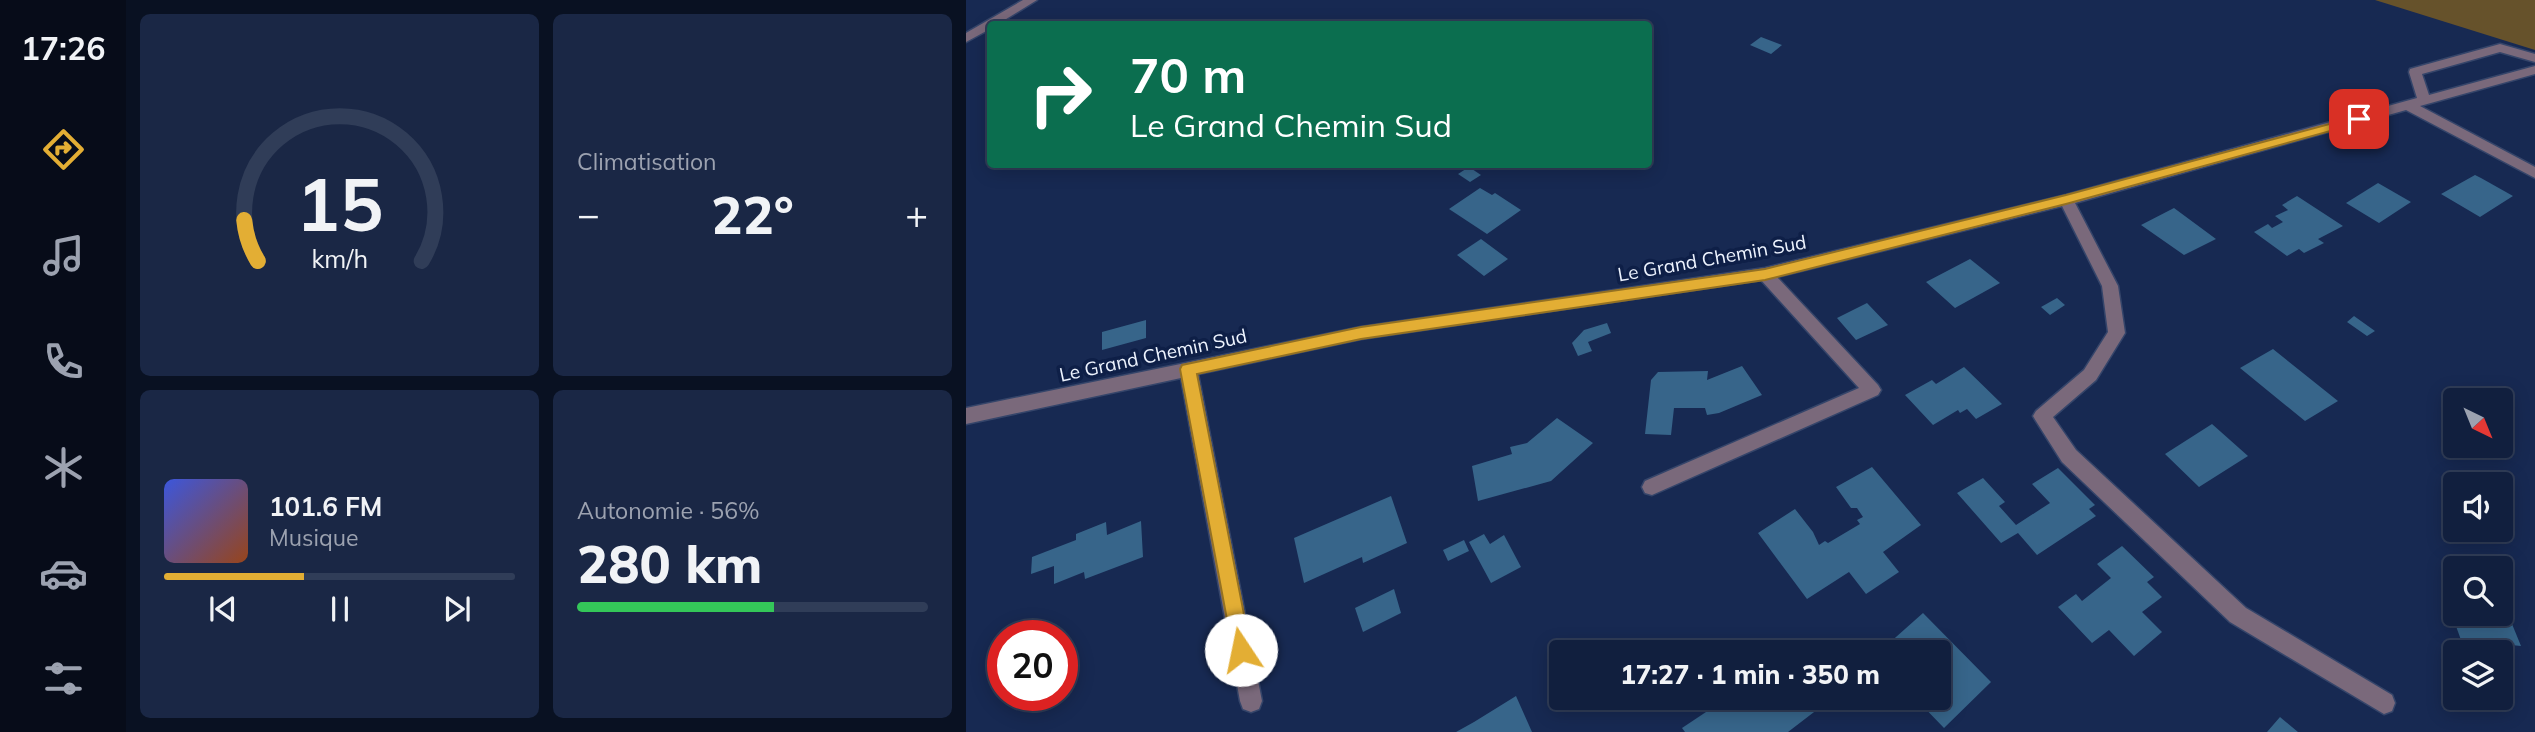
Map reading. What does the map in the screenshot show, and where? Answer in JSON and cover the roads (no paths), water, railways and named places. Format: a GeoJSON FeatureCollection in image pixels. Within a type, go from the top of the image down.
{"type":"FeatureCollection","features":[{"type":"Feature","properties":{"kind":"street"},"geometry":{"type":"LineString","coordinates":[[995,21],[1031,0]]}},
{"type":"Feature","properties":{"kind":"street"},"geometry":{"type":"LineString","coordinates":[[966,38],[987,26]]}},
{"type":"Feature","properties":{"kind":"street"},"geometry":{"type":"LineString","coordinates":[[2426,102],[2415,72],[2500,48],[2535,58]]}},
{"type":"Feature","properties":{"kind":"street","name":"Le Grand Chemin Sud"},"geometry":{"type":"LineString","coordinates":[[966,416],[1361,333],[1765,274],[2066,200],[2535,70]]}},
{"type":"Feature","properties":{"kind":"street"},"geometry":{"type":"LineString","coordinates":[[2409,106],[2535,173]]}},
{"type":"Feature","properties":{"kind":"street"},"geometry":{"type":"LineString","coordinates":[[2066,200],[2110,286],[2117,333],[2090,375],[2042,416],[2069,456],[2238,615],[2384,703]]}},
{"type":"Feature","properties":{"kind":"street"},"geometry":{"type":"LineString","coordinates":[[1652,487],[1872,390],[1765,274]]}},
{"type":"Feature","properties":{"kind":"street"},"geometry":{"type":"LineString","coordinates":[[1188,369],[1251,701]]}}]}
